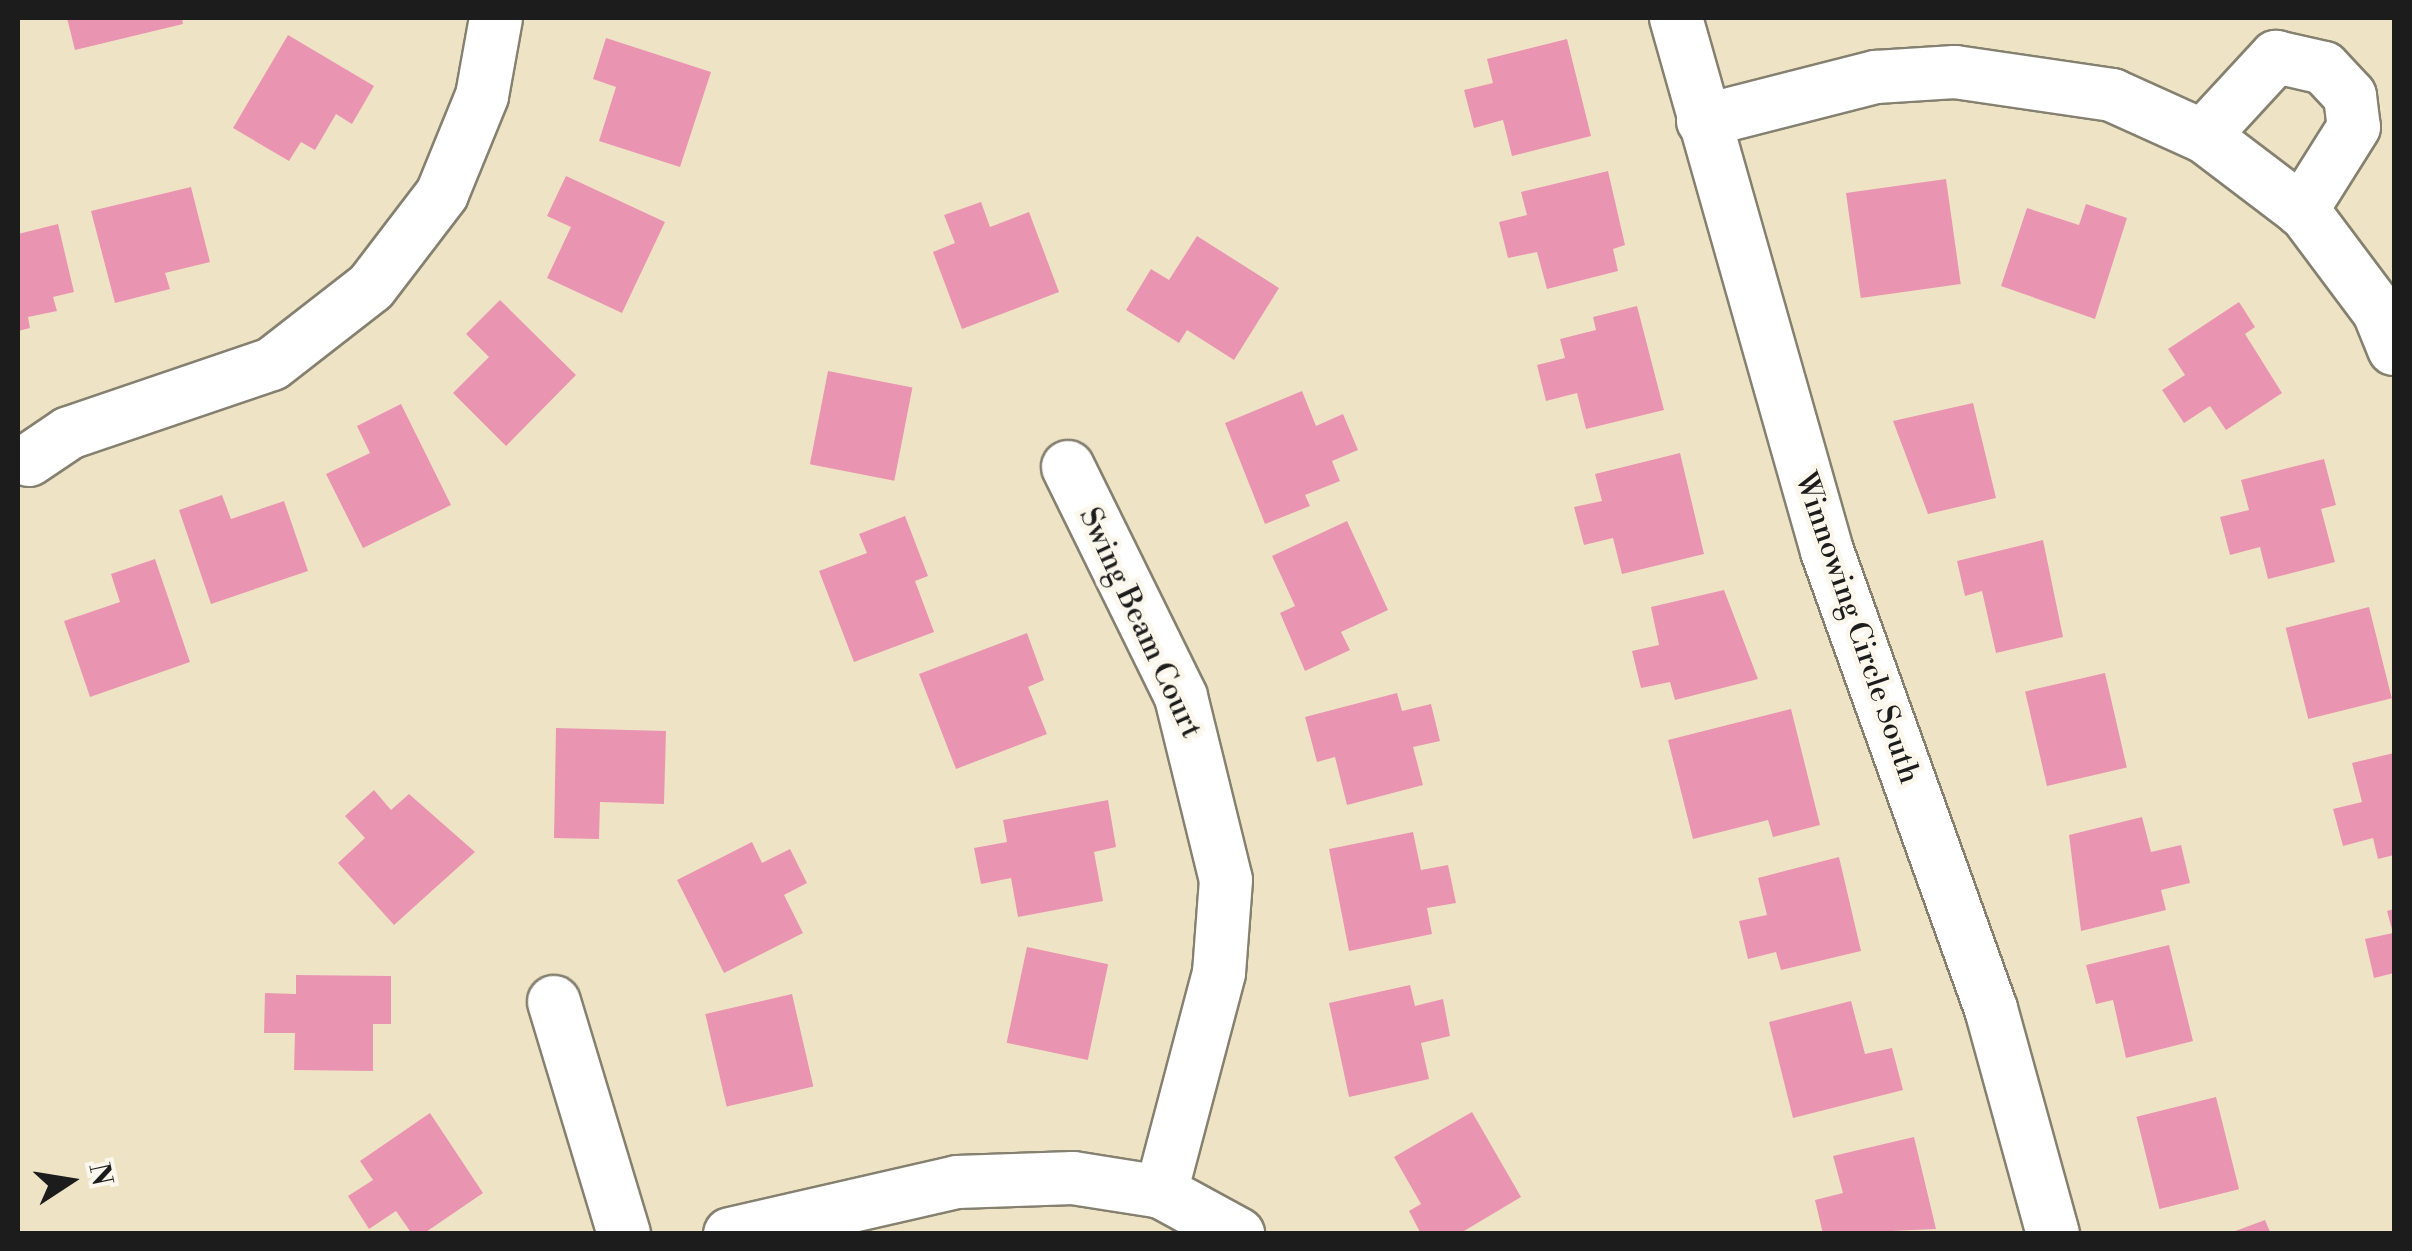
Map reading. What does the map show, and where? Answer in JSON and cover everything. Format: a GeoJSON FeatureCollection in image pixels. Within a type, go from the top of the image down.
{"type":"FeatureCollection","features":[{"type":"Feature","properties":{"kind":"street"},"geometry":{"type":"LineString","coordinates":[[21,474],[69,432],[272,364],[371,287],[442,194],[482,96],[496,18]]}},
{"type":"Feature","properties":{"kind":"street","name":"Winnowing Circle South"},"geometry":{"type":"LineString","coordinates":[[1676,18],[1826,551],[1991,1010],[2052,1234]]}},
{"type":"Feature","properties":{"kind":"street"},"geometry":{"type":"LineString","coordinates":[[2203,136],[2276,57],[2324,68],[2350,96],[2354,127],[2302,210]]}},
{"type":"Feature","properties":{"kind":"street"},"geometry":{"type":"LineString","coordinates":[[1703,121],[1876,77],[1954,72],[2074,85],[2203,136],[2302,210],[2379,312],[2394,349]]}},
{"type":"Feature","properties":{"kind":"street","name":"Swing Beam Court"},"geometry":{"type":"LineString","coordinates":[[1068,467],[1181,698],[1211,788],[1226,880],[1219,973],[1161,1192]]}},
{"type":"Feature","properties":{"kind":"street"},"geometry":{"type":"LineString","coordinates":[[554,1002],[624,1234]]}},
{"type":"Feature","properties":{"kind":"street"},"geometry":{"type":"LineString","coordinates":[[730,1234],[957,1182],[1073,1178],[1161,1192],[1238,1234]]}},
{"type":"Feature","properties":{"kind":"building"},"geometry":{"type":"Polygon","coordinates":[[[67,18],[182,18],[183,24],[75,50],[67,18]]]}},
{"type":"Feature","properties":{"kind":"building"},"geometry":{"type":"Polygon","coordinates":[[[288,35],[374,86],[352,124],[336,114],[315,150],[301,142],[289,161],[233,128],[288,35]]]}},
{"type":"Feature","properties":{"kind":"building"},"geometry":{"type":"Polygon","coordinates":[[[606,38],[711,72],[680,167],[599,141],[616,87],[593,79],[606,38]]]}},
{"type":"Feature","properties":{"kind":"building"},"geometry":{"type":"Polygon","coordinates":[[[1567,39],[1591,136],[1512,156],[1503,120],[1474,128],[1464,90],[1493,83],[1487,59],[1567,39]]]}},
{"type":"Feature","properties":{"kind":"building"},"geometry":{"type":"Polygon","coordinates":[[[1608,171],[1625,245],[1613,249],[1618,271],[1547,289],[1537,252],[1508,258],[1499,222],[1527,215],[1521,192],[1608,171]]]}},
{"type":"Feature","properties":{"kind":"building"},"geometry":{"type":"Polygon","coordinates":[[[566,176],[665,222],[622,313],[547,278],[571,227],[547,216],[566,176]]]}},
{"type":"Feature","properties":{"kind":"building"},"geometry":{"type":"Polygon","coordinates":[[[1946,179],[1961,284],[1861,298],[1846,193],[1946,179]]]}},
{"type":"Feature","properties":{"kind":"building"},"geometry":{"type":"Polygon","coordinates":[[[191,187],[210,262],[165,273],[170,289],[115,303],[91,211],[191,187]]]}},
{"type":"Feature","properties":{"kind":"building"},"geometry":{"type":"Polygon","coordinates":[[[981,202],[990,227],[1029,212],[1059,292],[962,329],[933,252],[955,243],[944,215],[981,202]]]}},
{"type":"Feature","properties":{"kind":"building"},"geometry":{"type":"Polygon","coordinates":[[[2086,204],[2127,218],[2095,319],[2001,286],[2027,208],[2079,225],[2086,204]]]}},
{"type":"Feature","properties":{"kind":"building"},"geometry":{"type":"Polygon","coordinates":[[[58,224],[74,292],[53,297],[57,311],[28,317],[30,328],[18,331],[18,234],[58,224]]]}},
{"type":"Feature","properties":{"kind":"building"},"geometry":{"type":"Polygon","coordinates":[[[1197,236],[1279,288],[1234,360],[1187,330],[1179,343],[1126,310],[1151,269],[1169,280],[1197,236]]]}},
{"type":"Feature","properties":{"kind":"building"},"geometry":{"type":"Polygon","coordinates":[[[500,300],[576,375],[506,446],[453,393],[489,357],[466,334],[500,300]]]}},
{"type":"Feature","properties":{"kind":"building"},"geometry":{"type":"Polygon","coordinates":[[[2239,302],[2255,327],[2245,334],[2282,393],[2226,430],[2210,406],[2184,423],[2162,390],[2185,375],[2168,349],[2239,302]]]}},
{"type":"Feature","properties":{"kind":"building"},"geometry":{"type":"Polygon","coordinates":[[[1637,306],[1664,410],[1586,429],[1577,393],[1546,401],[1537,365],[1565,358],[1560,339],[1596,330],[1593,317],[1637,306]]]}},
{"type":"Feature","properties":{"kind":"building"},"geometry":{"type":"Polygon","coordinates":[[[828,371],[912,387],[894,481],[810,464],[828,371]]]}},
{"type":"Feature","properties":{"kind":"building"},"geometry":{"type":"Polygon","coordinates":[[[1302,391],[1316,426],[1343,414],[1358,450],[1332,461],[1340,481],[1305,495],[1310,506],[1265,524],[1225,423],[1302,391]]]}},
{"type":"Feature","properties":{"kind":"building"},"geometry":{"type":"Polygon","coordinates":[[[1973,403],[1996,498],[1928,514],[1893,421],[1973,403]]]}},
{"type":"Feature","properties":{"kind":"building"},"geometry":{"type":"Polygon","coordinates":[[[401,404],[451,505],[363,548],[326,474],[370,453],[357,426],[401,404]]]}},
{"type":"Feature","properties":{"kind":"building"},"geometry":{"type":"Polygon","coordinates":[[[1680,453],[1704,554],[1622,574],[1613,538],[1584,545],[1574,507],[1602,501],[1595,474],[1680,453]]]}},
{"type":"Feature","properties":{"kind":"building"},"geometry":{"type":"Polygon","coordinates":[[[2324,459],[2336,505],[2321,509],[2335,562],[2268,579],[2260,547],[2230,555],[2220,517],[2249,510],[2241,480],[2324,459]]]}},
{"type":"Feature","properties":{"kind":"building"},"geometry":{"type":"Polygon","coordinates":[[[222,495],[231,519],[284,501],[308,571],[211,604],[179,510],[222,495]]]}},
{"type":"Feature","properties":{"kind":"building"},"geometry":{"type":"Polygon","coordinates":[[[905,516],[928,576],[915,581],[934,632],[854,662],[819,571],[867,553],[859,534],[905,516]]]}},
{"type":"Feature","properties":{"kind":"building"},"geometry":{"type":"Polygon","coordinates":[[[1347,521],[1388,610],[1341,632],[1350,650],[1305,671],[1280,613],[1295,606],[1272,556],[1347,521]]]}},
{"type":"Feature","properties":{"kind":"building"},"geometry":{"type":"Polygon","coordinates":[[[2043,540],[2063,637],[1996,653],[1982,591],[1965,596],[1957,561],[2043,540]]]}},
{"type":"Feature","properties":{"kind":"building"},"geometry":{"type":"Polygon","coordinates":[[[155,559],[190,662],[90,697],[64,621],[120,602],[111,574],[155,559]]]}},
{"type":"Feature","properties":{"kind":"building"},"geometry":{"type":"Polygon","coordinates":[[[1724,590],[1758,679],[1675,700],[1670,682],[1641,688],[1632,651],[1659,645],[1651,607],[1724,590]]]}},
{"type":"Feature","properties":{"kind":"building"},"geometry":{"type":"Polygon","coordinates":[[[2369,607],[2392,698],[2308,719],[2286,628],[2369,607]]]}},
{"type":"Feature","properties":{"kind":"building"},"geometry":{"type":"Polygon","coordinates":[[[1027,633],[1044,680],[1028,687],[1047,734],[956,769],[919,674],[1027,633]]]}},
{"type":"Feature","properties":{"kind":"building"},"geometry":{"type":"Polygon","coordinates":[[[2105,673],[2127,768],[2047,786],[2025,691],[2105,673]]]}},
{"type":"Feature","properties":{"kind":"building"},"geometry":{"type":"Polygon","coordinates":[[[1397,693],[1402,711],[1431,704],[1440,741],[1413,747],[1423,785],[1347,805],[1335,757],[1317,762],[1305,717],[1397,693]]]}},
{"type":"Feature","properties":{"kind":"building"},"geometry":{"type":"Polygon","coordinates":[[[1791,709],[1820,825],[1773,837],[1768,820],[1693,839],[1668,740],[1791,709]]]}},
{"type":"Feature","properties":{"kind":"building"},"geometry":{"type":"Polygon","coordinates":[[[556,728],[666,731],[664,804],[600,802],[599,839],[554,838],[556,728]]]}},
{"type":"Feature","properties":{"kind":"building"},"geometry":{"type":"Polygon","coordinates":[[[2394,753],[2394,855],[2378,859],[2373,838],[2343,846],[2333,809],[2362,802],[2352,763],[2394,753]]]}},
{"type":"Feature","properties":{"kind":"building"},"geometry":{"type":"Polygon","coordinates":[[[374,790],[391,810],[409,794],[475,852],[394,925],[338,863],[365,838],[345,816],[374,790]]]}},
{"type":"Feature","properties":{"kind":"building"},"geometry":{"type":"Polygon","coordinates":[[[1108,800],[1116,847],[1094,852],[1103,901],[1018,917],[1011,878],[981,884],[974,848],[1007,842],[1003,820],[1108,800]]]}},
{"type":"Feature","properties":{"kind":"building"},"geometry":{"type":"Polygon","coordinates":[[[2142,817],[2151,852],[2181,845],[2190,883],[2161,890],[2166,910],[2081,931],[2069,835],[2142,817]]]}},
{"type":"Feature","properties":{"kind":"building"},"geometry":{"type":"Polygon","coordinates":[[[1413,832],[1421,870],[1448,865],[1456,903],[1427,908],[1432,934],[1349,951],[1329,849],[1413,832]]]}},
{"type":"Feature","properties":{"kind":"building"},"geometry":{"type":"Polygon","coordinates":[[[752,842],[762,863],[790,849],[807,883],[784,895],[803,933],[724,973],[677,880],[752,842]]]}},
{"type":"Feature","properties":{"kind":"building"},"geometry":{"type":"Polygon","coordinates":[[[1839,857],[1861,951],[1781,970],[1776,952],[1748,959],[1739,921],[1767,915],[1758,878],[1839,857]]]}},
{"type":"Feature","properties":{"kind":"building"},"geometry":{"type":"Polygon","coordinates":[[[2394,909],[2394,973],[2374,978],[2365,939],[2393,933],[2387,911],[2394,909]]]}},
{"type":"Feature","properties":{"kind":"building"},"geometry":{"type":"Polygon","coordinates":[[[2169,945],[2193,1041],[2126,1058],[2113,1000],[2096,1004],[2086,965],[2169,945]]]}},
{"type":"Feature","properties":{"kind":"building"},"geometry":{"type":"Polygon","coordinates":[[[1027,947],[1108,964],[1088,1060],[1007,1043],[1027,947]]]}},
{"type":"Feature","properties":{"kind":"building"},"geometry":{"type":"Polygon","coordinates":[[[296,975],[391,976],[391,1024],[373,1024],[373,1071],[294,1070],[295,1033],[264,1033],[265,993],[296,994],[296,975]]]}},
{"type":"Feature","properties":{"kind":"building"},"geometry":{"type":"Polygon","coordinates":[[[1410,985],[1415,1006],[1443,999],[1450,1036],[1421,1043],[1429,1079],[1349,1097],[1329,1003],[1410,985]]]}},
{"type":"Feature","properties":{"kind":"building"},"geometry":{"type":"Polygon","coordinates":[[[792,994],[813,1087],[727,1107],[705,1014],[792,994]]]}},
{"type":"Feature","properties":{"kind":"building"},"geometry":{"type":"Polygon","coordinates":[[[1851,1001],[1865,1054],[1892,1048],[1903,1090],[1793,1118],[1769,1022],[1851,1001]]]}},
{"type":"Feature","properties":{"kind":"building"},"geometry":{"type":"Polygon","coordinates":[[[2216,1097],[2239,1189],[2159,1209],[2136,1117],[2216,1097]]]}},
{"type":"Feature","properties":{"kind":"building"},"geometry":{"type":"Polygon","coordinates":[[[1472,1112],[1521,1197],[1459,1234],[1421,1234],[1409,1211],[1421,1204],[1394,1157],[1472,1112]]]}},
{"type":"Feature","properties":{"kind":"building"},"geometry":{"type":"Polygon","coordinates":[[[430,1113],[483,1193],[423,1234],[412,1234],[396,1211],[369,1229],[348,1196],[373,1180],[360,1161],[430,1113]]]}},
{"type":"Feature","properties":{"kind":"building"},"geometry":{"type":"Polygon","coordinates":[[[1914,1137],[1936,1229],[1823,1234],[1815,1200],[1843,1193],[1833,1156],[1914,1137]]]}},
{"type":"Feature","properties":{"kind":"building"},"geometry":{"type":"Polygon","coordinates":[[[2265,1220],[2271,1234],[2230,1234],[2230,1233],[2265,1220]]]}}]}
